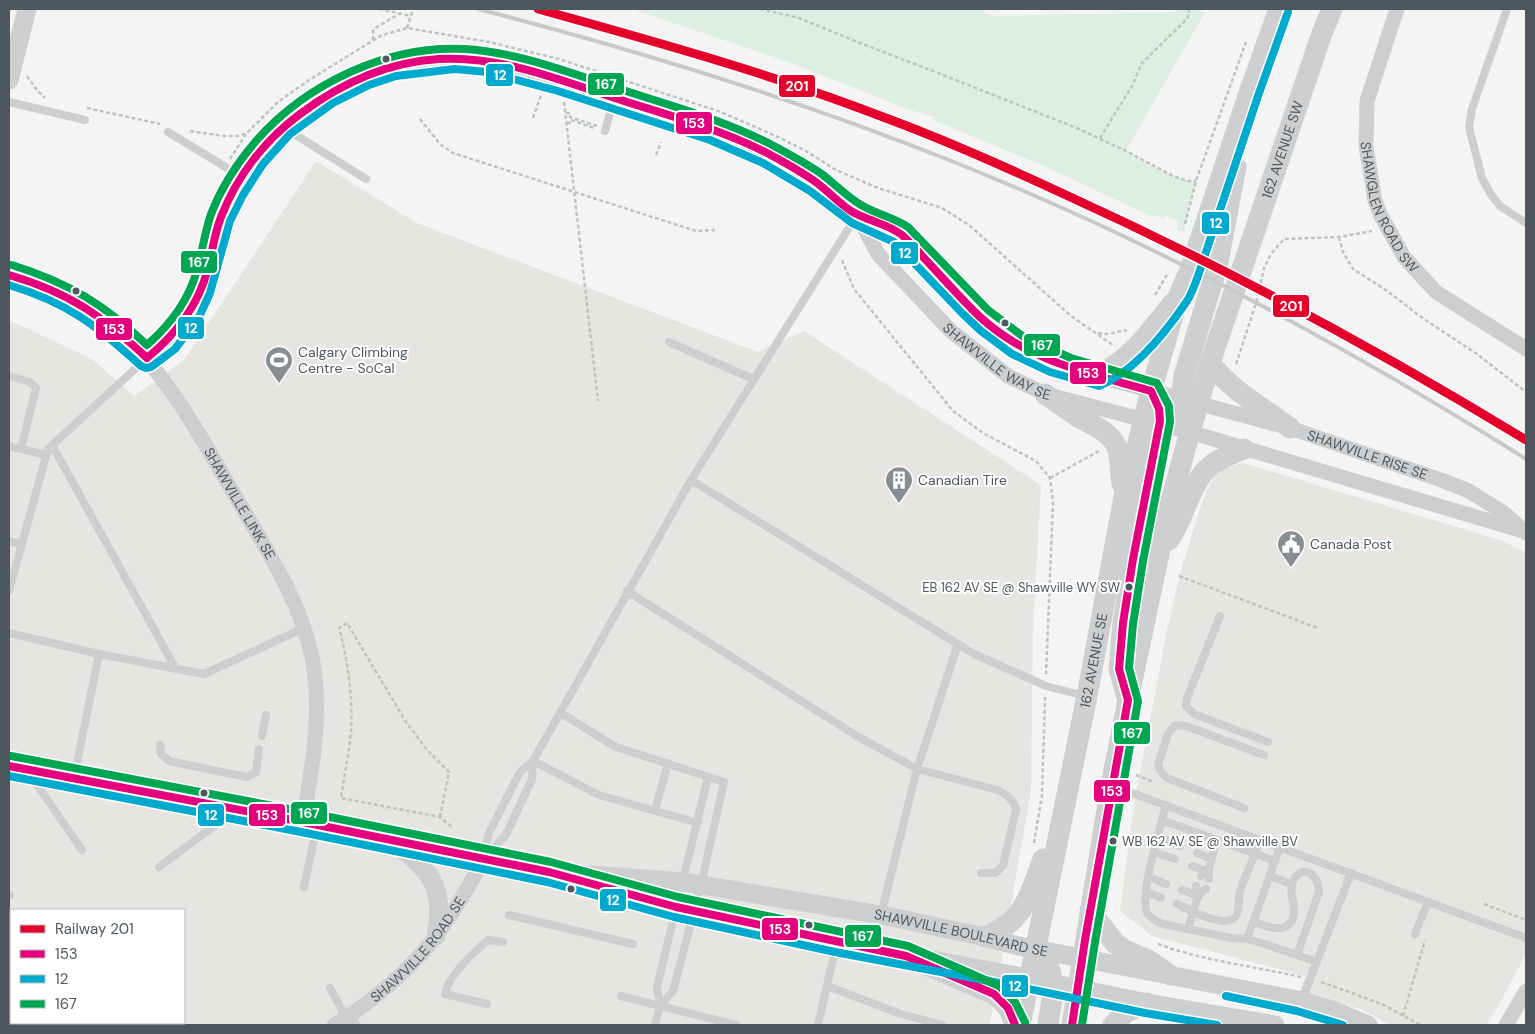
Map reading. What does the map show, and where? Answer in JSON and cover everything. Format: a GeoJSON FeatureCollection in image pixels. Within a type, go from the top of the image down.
{"type":"FeatureCollection","features":[{"type":"Feature","properties":{"kind":"main road"},"geometry":{"type":"LineString","coordinates":[[1128,700],[1119,668],[1123,623],[1152,422],[1159,408],[1151,391],[1180,295],[1279,9]]}},
{"type":"Feature","properties":{"kind":"main road","name":"162 AVENUE SW"},"geometry":{"type":"LineString","coordinates":[[1210,364],[1236,292],[1320,36],[1332,9]]}},
{"type":"Feature","properties":{"kind":"main road"},"geometry":{"type":"LineString","coordinates":[[1190,402],[1184,376],[1217,266],[1249,93]]}},
{"type":"Feature","properties":{"kind":"main road"},"geometry":{"type":"LineString","coordinates":[[1097,376],[1134,352],[1180,295]]}},
{"type":"Feature","properties":{"kind":"main road"},"geometry":{"type":"LineString","coordinates":[[1072,1025],[1111,785],[1157,557],[1190,432],[1184,420],[1190,402],[1210,364],[1242,395],[1290,428]]}},
{"type":"Feature","properties":{"kind":"main road"},"geometry":{"type":"LineString","coordinates":[[1045,394],[1101,430],[1116,445],[1124,497]]}},
{"type":"Feature","properties":{"kind":"main road","name":"162 AVENUE SE"},"geometry":{"type":"LineString","coordinates":[[1020,1025],[1028,978],[1068,794],[1124,497],[1152,422]]}},
{"type":"Feature","properties":{"kind":"main road"},"geometry":{"type":"LineString","coordinates":[[1157,557],[1175,531],[1202,474],[1210,466],[1244,449]]}},
{"type":"Feature","properties":{"kind":"main road"},"geometry":{"type":"LineString","coordinates":[[985,937],[1002,928],[1018,915],[1034,882],[1068,794]]}},
{"type":"Feature","properties":{"kind":"main road"},"geometry":{"type":"LineString","coordinates":[[1090,911],[1115,943],[1150,961],[1170,975]]}},
{"type":"Feature","properties":{"kind":"main road"},"geometry":{"type":"LineString","coordinates":[[1035,949],[1047,964],[1054,984],[1048,1025]]}},
{"type":"Feature","properties":{"kind":"main road"},"geometry":{"type":"LineString","coordinates":[[906,956],[994,994],[1003,1000],[1012,1015],[1015,1025]]}},
{"type":"Feature","properties":{"kind":"main road"},"geometry":{"type":"LineString","coordinates":[[1113,1025],[1126,1012],[1147,1003]]}},
{"type":"Feature","properties":{"kind":"street"},"geometry":{"type":"LineString","coordinates":[[9,80],[27,9]]}},
{"type":"Feature","properties":{"kind":"street","name":"SHAWGLEN ROAD SW"},"geometry":{"type":"LineString","coordinates":[[1397,9],[1367,101],[1366,146],[1375,201],[1387,229],[1404,257],[1436,292],[1526,349]]}},
{"type":"Feature","properties":{"kind":"street","name":"SHAWVILLE WAY SE"},"geometry":{"type":"LineString","coordinates":[[147,358],[169,341],[190,312],[201,289],[221,218],[242,177],[268,142],[283,127],[313,104],[347,84],[393,66],[438,59],[455,59],[488,62],[555,79],[713,131],[768,154],[816,182],[857,215],[900,234],[988,324],[1035,355],[1097,376],[1190,402]]}},
{"type":"Feature","properties":{"kind":"street","name":"SHAWVILLE WAY SE"},"geometry":{"type":"LineString","coordinates":[[857,215],[878,254],[951,331],[1008,376],[1045,394],[1190,432]]}},
{"type":"Feature","properties":{"kind":"street","name":"SHAWVILLE LINK SE"},"geometry":{"type":"LineString","coordinates":[[9,275],[55,290],[84,305],[121,334],[147,358],[174,395],[202,439],[275,564],[297,608],[312,656],[318,702],[310,824]]}},
{"type":"Feature","properties":{"kind":"street","name":"SHAWVILLE RISE SE"},"geometry":{"type":"LineString","coordinates":[[1190,402],[1290,428],[1469,491],[1504,513],[1525,532]]}},
{"type":"Feature","properties":{"kind":"street","name":"SHAWVILLE RISE SE"},"geometry":{"type":"LineString","coordinates":[[1190,432],[1525,532]]}},
{"type":"Feature","properties":{"kind":"street","name":"SHAWVILLE BOULEVARD SE"},"geometry":{"type":"LineString","coordinates":[[18,767],[549,872],[685,909],[837,942],[1028,978],[1147,1003],[1266,1024]]}},
{"type":"Feature","properties":{"kind":"street"},"geometry":{"type":"LineString","coordinates":[[390,840],[424,869],[436,889],[440,917],[436,936]]}},
{"type":"Feature","properties":{"kind":"street","name":"SHAWVILLE ROAD SE"},"geometry":{"type":"LineString","coordinates":[[347,1021],[406,971],[436,936],[484,859]]}},
{"type":"Feature","properties":{"kind":"street","name":"SHAWVILLE BOULEVARD SE"},"geometry":{"type":"LineString","coordinates":[[549,872],[693,883],[881,915],[1035,949],[1302,1001],[1332,1010],[1368,1025]]}},
{"type":"Feature","properties":{"kind":"street"},"geometry":{"type":"LineString","coordinates":[[1506,1025],[1526,991]]}},
{"type":"Feature","properties":{"kind":"lane"},"geometry":{"type":"LineString","coordinates":[[1507,9],[1472,109],[1469,127],[1482,178],[1490,193],[1500,206],[1526,223]]}},
{"type":"Feature","properties":{"kind":"lane"},"geometry":{"type":"LineString","coordinates":[[605,131],[614,98]]}},
{"type":"Feature","properties":{"kind":"lane"},"geometry":{"type":"LineString","coordinates":[[9,102],[84,120]]}},
{"type":"Feature","properties":{"kind":"lane"},"geometry":{"type":"LineString","coordinates":[[283,127],[366,179]]}},
{"type":"Feature","properties":{"kind":"lane"},"geometry":{"type":"LineString","coordinates":[[168,132],[242,177]]}},
{"type":"Feature","properties":{"kind":"lane"},"geometry":{"type":"LineString","coordinates":[[484,859],[488,834],[520,772],[533,761],[691,480],[857,215]]}},
{"type":"Feature","properties":{"kind":"lane"},"geometry":{"type":"LineString","coordinates":[[669,342],[754,379]]}},
{"type":"Feature","properties":{"kind":"lane"},"geometry":{"type":"LineString","coordinates":[[9,591],[12,562],[21,544],[46,455],[52,445],[147,358]]}},
{"type":"Feature","properties":{"kind":"lane"},"geometry":{"type":"LineString","coordinates":[[9,376],[30,382],[36,388],[21,449]]}},
{"type":"Feature","properties":{"kind":"lane"},"geometry":{"type":"LineString","coordinates":[[52,445],[176,669]]}},
{"type":"Feature","properties":{"kind":"lane"},"geometry":{"type":"LineString","coordinates":[[9,446],[46,455]]}},
{"type":"Feature","properties":{"kind":"lane"},"geometry":{"type":"LineString","coordinates":[[691,480],[983,658],[1046,686],[1087,696]]}},
{"type":"Feature","properties":{"kind":"lane"},"geometry":{"type":"LineString","coordinates":[[9,541],[21,544]]}},
{"type":"Feature","properties":{"kind":"lane"},"geometry":{"type":"LineString","coordinates":[[627,591],[857,736],[917,769],[998,790],[1006,794],[1014,801],[1016,809],[1003,866],[995,873],[981,873]]}},
{"type":"Feature","properties":{"kind":"lane"},"geometry":{"type":"LineString","coordinates":[[1220,616],[1187,698],[1186,706],[1194,714],[1268,742]]}},
{"type":"Feature","properties":{"kind":"lane"},"geometry":{"type":"LineString","coordinates":[[9,633],[99,654],[204,674],[304,628]]}},
{"type":"Feature","properties":{"kind":"lane"},"geometry":{"type":"LineString","coordinates":[[881,915],[917,769],[958,644]]}},
{"type":"Feature","properties":{"kind":"lane"},"geometry":{"type":"LineString","coordinates":[[74,778],[99,654]]}},
{"type":"Feature","properties":{"kind":"lane"},"geometry":{"type":"LineString","coordinates":[[561,713],[616,747],[724,782],[685,909],[657,987],[660,1006],[655,1025]]}},
{"type":"Feature","properties":{"kind":"lane"},"geometry":{"type":"LineString","coordinates":[[262,736],[266,715]]}},
{"type":"Feature","properties":{"kind":"lane"},"geometry":{"type":"LineString","coordinates":[[1244,808],[1167,778],[1161,772],[1158,765],[1168,734],[1176,726],[1186,726],[1264,755]]}},
{"type":"Feature","properties":{"kind":"lane"},"geometry":{"type":"LineString","coordinates":[[160,745],[161,754],[169,761],[246,777],[256,772],[259,750]]}},
{"type":"Feature","properties":{"kind":"lane"},"geometry":{"type":"LineString","coordinates":[[533,761],[599,795],[698,822]]}},
{"type":"Feature","properties":{"kind":"lane"},"geometry":{"type":"LineString","coordinates":[[484,859],[506,835],[532,779],[533,761]]}},
{"type":"Feature","properties":{"kind":"lane"},"geometry":{"type":"LineString","coordinates":[[655,810],[668,763]]}},
{"type":"Feature","properties":{"kind":"lane"},"geometry":{"type":"LineString","coordinates":[[18,767],[82,850]]}},
{"type":"Feature","properties":{"kind":"lane"},"geometry":{"type":"LineString","coordinates":[[660,1006],[674,991],[685,909],[693,883],[698,822],[708,777]]}},
{"type":"Feature","properties":{"kind":"lane"},"geometry":{"type":"LineString","coordinates":[[1111,785],[1526,938]]}},
{"type":"Feature","properties":{"kind":"lane"},"geometry":{"type":"LineString","coordinates":[[1166,805],[1146,892],[1147,912],[1153,920],[1163,924],[1232,938],[1247,939],[1317,962]]}},
{"type":"Feature","properties":{"kind":"lane"},"geometry":{"type":"LineString","coordinates":[[159,867],[237,809]]}},
{"type":"Feature","properties":{"kind":"lane"},"geometry":{"type":"LineString","coordinates":[[1162,820],[1275,861]]}},
{"type":"Feature","properties":{"kind":"lane"},"geometry":{"type":"LineString","coordinates":[[304,887],[310,824]]}},
{"type":"Feature","properties":{"kind":"lane"},"geometry":{"type":"LineString","coordinates":[[1158,837],[1180,846]]}},
{"type":"Feature","properties":{"kind":"lane"},"geometry":{"type":"LineString","coordinates":[[1205,871],[1212,859],[1217,840]]}},
{"type":"Feature","properties":{"kind":"lane"},"geometry":{"type":"LineString","coordinates":[[1176,904],[1224,922],[1234,918],[1240,893],[1260,840]]}},
{"type":"Feature","properties":{"kind":"lane"},"geometry":{"type":"LineString","coordinates":[[1247,939],[1280,847]]}},
{"type":"Feature","properties":{"kind":"lane"},"geometry":{"type":"LineString","coordinates":[[1154,852],[1175,860]]}},
{"type":"Feature","properties":{"kind":"lane"},"geometry":{"type":"LineString","coordinates":[[1197,853],[1212,859]]}},
{"type":"Feature","properties":{"kind":"lane"},"geometry":{"type":"LineString","coordinates":[[1192,866],[1205,871],[1210,879]]}},
{"type":"Feature","properties":{"kind":"lane"},"geometry":{"type":"LineString","coordinates":[[1253,922],[1280,928],[1288,925],[1295,908],[1291,884],[1296,875],[1301,872],[1311,874],[1319,884],[1317,899],[1297,955]]}},
{"type":"Feature","properties":{"kind":"lane"},"geometry":{"type":"LineString","coordinates":[[1302,1001],[1351,873]]}},
{"type":"Feature","properties":{"kind":"lane"},"geometry":{"type":"LineString","coordinates":[[1270,876],[1291,884]]}},
{"type":"Feature","properties":{"kind":"lane"},"geometry":{"type":"LineString","coordinates":[[1149,877],[1166,884]]}},
{"type":"Feature","properties":{"kind":"lane"},"geometry":{"type":"LineString","coordinates":[[1188,929],[1198,896],[1196,886]]}},
{"type":"Feature","properties":{"kind":"lane"},"geometry":{"type":"LineString","coordinates":[[1198,896],[1206,889]]}},
{"type":"Feature","properties":{"kind":"lane"},"geometry":{"type":"LineString","coordinates":[[1182,890],[1198,896]]}},
{"type":"Feature","properties":{"kind":"lane"},"geometry":{"type":"LineString","coordinates":[[1146,892],[1161,898]]}},
{"type":"Feature","properties":{"kind":"lane"},"geometry":{"type":"LineString","coordinates":[[1415,934],[1428,902]]}},
{"type":"Feature","properties":{"kind":"lane"},"geometry":{"type":"LineString","coordinates":[[509,915],[633,944]]}},
{"type":"Feature","properties":{"kind":"lane"},"geometry":{"type":"LineString","coordinates":[[487,1004],[445,994],[446,985],[478,948],[488,940],[503,942]]}},
{"type":"Feature","properties":{"kind":"lane"},"geometry":{"type":"LineString","coordinates":[[818,1025],[837,942]]}},
{"type":"Feature","properties":{"kind":"lane"},"geometry":{"type":"LineString","coordinates":[[827,986],[900,1014],[942,1025]]}},
{"type":"Feature","properties":{"kind":"lane"},"geometry":{"type":"LineString","coordinates":[[330,988],[347,1021]]}},
{"type":"Feature","properties":{"kind":"lane"},"geometry":{"type":"LineString","coordinates":[[621,996],[736,1025]]}},
{"type":"Feature","properties":{"kind":"path"},"geometry":{"type":"LineString","coordinates":[[378,9],[411,16]]}},
{"type":"Feature","properties":{"kind":"path"},"geometry":{"type":"LineString","coordinates":[[407,28],[413,9]]}},
{"type":"Feature","properties":{"kind":"path"},"geometry":{"type":"LineString","coordinates":[[760,9],[799,18],[1100,138],[1173,176],[1186,181],[1196,182]]}},
{"type":"Feature","properties":{"kind":"path"},"geometry":{"type":"LineString","coordinates":[[1100,138],[1132,86],[1142,63],[1184,22],[1188,17],[1189,9]]}},
{"type":"Feature","properties":{"kind":"path"},"geometry":{"type":"LineString","coordinates":[[373,40],[373,32],[376,27],[399,14]]}},
{"type":"Feature","properties":{"kind":"path"},"geometry":{"type":"LineString","coordinates":[[225,167],[247,133],[278,102],[309,80],[382,35],[407,28],[489,42],[543,55],[686,100],[753,125],[806,151],[836,170],[865,182],[942,208],[969,224],[1071,316],[1116,347]]}},
{"type":"Feature","properties":{"kind":"path"},"geometry":{"type":"LineString","coordinates":[[1184,225],[1196,182],[1248,37]]}},
{"type":"Feature","properties":{"kind":"path"},"geometry":{"type":"LineString","coordinates":[[27,76],[44,98],[52,100]]}},
{"type":"Feature","properties":{"kind":"path"},"geometry":{"type":"LineString","coordinates":[[533,118],[541,95]]}},
{"type":"Feature","properties":{"kind":"path"},"geometry":{"type":"LineString","coordinates":[[564,102],[598,401]]}},
{"type":"Feature","properties":{"kind":"path"},"geometry":{"type":"LineString","coordinates":[[78,106],[160,124]]}},
{"type":"Feature","properties":{"kind":"path"},"geometry":{"type":"LineString","coordinates":[[566,113],[570,113],[570,117],[597,126],[596,128],[571,120],[570,123],[567,122]]}},
{"type":"Feature","properties":{"kind":"path"},"geometry":{"type":"LineString","coordinates":[[420,118],[440,144],[448,151],[696,231],[716,230]]}},
{"type":"Feature","properties":{"kind":"path"},"geometry":{"type":"LineString","coordinates":[[183,129],[224,136],[238,136],[247,133]]}},
{"type":"Feature","properties":{"kind":"path"},"geometry":{"type":"LineString","coordinates":[[656,155],[661,142]]}},
{"type":"Feature","properties":{"kind":"path"},"geometry":{"type":"LineString","coordinates":[[1236,364],[1256,303],[1264,268],[1271,254],[1284,239],[1339,237],[1387,229]]}},
{"type":"Feature","properties":{"kind":"path"},"geometry":{"type":"LineString","coordinates":[[1339,237],[1352,269],[1386,290],[1421,317],[1477,354],[1526,392]]}},
{"type":"Feature","properties":{"kind":"path"},"geometry":{"type":"LineString","coordinates":[[837,245],[854,289],[953,411],[983,433],[1036,461],[1050,478],[1053,503],[1042,795],[1033,846]]}},
{"type":"Feature","properties":{"kind":"path"},"geometry":{"type":"LineString","coordinates":[[1096,333],[1107,334],[1130,330]]}},
{"type":"Feature","properties":{"kind":"path"},"geometry":{"type":"LineString","coordinates":[[1050,478],[1102,449]]}},
{"type":"Feature","properties":{"kind":"path"},"geometry":{"type":"LineString","coordinates":[[1179,576],[1318,628]]}},
{"type":"Feature","properties":{"kind":"path"},"geometry":{"type":"LineString","coordinates":[[440,817],[449,772],[428,751],[406,722],[347,623],[339,628],[346,654],[351,699],[350,732],[341,798],[440,817],[453,828]]}},
{"type":"Feature","properties":{"kind":"path"},"geometry":{"type":"LineString","coordinates":[[1484,904],[1526,920]]}},
{"type":"Feature","properties":{"kind":"path"},"geometry":{"type":"LineString","coordinates":[[1404,1016],[1426,938]]}},
{"type":"Feature","properties":{"kind":"path"},"geometry":{"type":"LineString","coordinates":[[1158,944],[1183,953],[1209,959],[1311,979],[1382,1004],[1420,1025]]}},
{"type":"Feature","properties":{"kind":"shaded area"},"geometry":{"type":"Polygon","coordinates":[[[316,161],[417,223],[758,352],[804,331],[1041,485],[1033,625],[1031,791],[990,1025],[9,1025],[9,320],[92,359],[134,396],[184,360],[316,161]]]}},
{"type":"Feature","properties":{"kind":"shaded area"},"geometry":{"type":"Polygon","coordinates":[[[1243,463],[1477,533],[1505,542],[1526,553],[1526,954],[1486,1025],[1390,1025],[1363,1010],[1300,991],[1305,976],[1152,936],[1120,911],[1134,804],[1168,625],[1183,563],[1205,493],[1214,477],[1222,469],[1243,463]]]}},
{"type":"Feature","properties":{"kind":"green space"},"geometry":{"type":"Polygon","coordinates":[[[632,9],[980,9],[992,16],[1177,12],[1176,9],[1199,9],[1200,12],[1205,12],[1126,151],[1151,166],[1178,178],[1196,181],[1185,232],[1177,230],[1178,222],[1166,215],[1164,219],[1155,215],[1151,216],[1037,163],[933,120],[934,117],[904,108],[771,56],[632,9]]]}},
{"type":"Feature","properties":{"kind":"railway"},"geometry":{"type":"LineString","coordinates":[[478,9],[597,41],[775,96],[949,160],[1024,191],[1172,259],[1244,296],[1387,375],[1526,459]]}},
{"type":"Feature","properties":{"kind":"rail line","name":"201"},"geometry":{"type":"LineString","coordinates":[[538,9],[672,47],[804,88],[913,128],[979,156],[1125,222],[1242,280],[1357,341],[1526,440]]}},
{"type":"Feature","properties":{"kind":"transit line","name":"12"},"geometry":{"type":"LineString","coordinates":[[9,285],[48,299],[65,308],[95,327],[141,366],[151,367],[175,349],[199,317],[210,293],[230,221],[243,195],[263,164],[290,134],[333,103],[369,85],[396,76],[455,69],[487,72],[558,91],[710,140],[763,163],[810,191],[852,223],[894,242],[962,313],[981,331],[1012,354],[1050,372],[1099,386],[1112,380],[1137,361],[1159,338],[1191,295],[1288,12]]}},
{"type":"Feature","properties":{"kind":"transit line","name":"167"},"geometry":{"type":"LineString","coordinates":[[12,265],[51,279],[85,296],[116,318],[147,345],[164,329],[178,311],[194,281],[211,214],[225,185],[249,149],[276,121],[299,102],[323,86],[350,72],[378,61],[435,49],[485,51],[505,54],[566,71],[701,115],[756,137],[811,167],[861,205],[908,227],[988,310],[1025,338],[1071,358],[1157,383],[1169,406],[1170,422],[1143,561],[1133,624],[1129,668],[1138,701],[1082,1025]]}},
{"type":"Feature","properties":{"kind":"transit line","name":"153"},"geometry":{"type":"LineString","coordinates":[[147,358],[176,330],[191,309],[203,285],[219,224],[235,187],[253,160],[275,135],[315,103],[365,76],[420,61],[463,59],[511,66],[558,79],[699,125],[735,138],[769,154],[811,179],[851,211],[902,235],[980,317],[1019,345],[1083,372],[1151,391],[1159,409],[1160,421],[1133,559],[1123,623],[1119,669],[1128,700],[1085,940],[1072,1025]]}},
{"type":"Feature","properties":{"kind":"transit line","name":"153"},"geometry":{"type":"LineString","coordinates":[[9,275],[50,290],[84,307],[115,329],[147,358]]}},
{"type":"Feature","properties":{"kind":"transit line","name":"167"},"geometry":{"type":"LineString","coordinates":[[11,756],[305,812],[551,862],[678,897],[908,946],[999,986],[1015,1002],[1025,1022]]}},
{"type":"Feature","properties":{"kind":"transit line","name":"153"},"geometry":{"type":"LineString","coordinates":[[9,766],[303,822],[549,872],[676,907],[906,956],[994,994],[1008,1008],[1015,1025]]}},
{"type":"Feature","properties":{"kind":"transit line","name":"12"},"geometry":{"type":"LineString","coordinates":[[9,776],[301,832],[547,882],[674,917],[835,952],[1145,1013],[1217,1025]]}},
{"type":"Feature","properties":{"kind":"transit line","name":"12"},"geometry":{"type":"LineString","coordinates":[[1226,996],[1297,1011],[1343,1025]]}},
{"type":"Feature","properties":{"kind":"place","name":"Calgary Climbing Centre - SoCal"},"geometry":{"type":"Point","coordinates":[279,384]}},
{"type":"Feature","properties":{"kind":"place","name":"Canadian Tire"},"geometry":{"type":"Point","coordinates":[899,504]}},
{"type":"Feature","properties":{"kind":"place","name":"Canada Post"},"geometry":{"type":"Point","coordinates":[1291,568]}},
{"type":"Feature","properties":{"kind":"place","name":"EB 162 AV SE @ Shawville WY SW"},"geometry":{"type":"Point","coordinates":[1129,587]}},
{"type":"Feature","properties":{"kind":"place","name":"WB 162 AV SE @ Shawville BV"},"geometry":{"type":"Point","coordinates":[1113,841]}}]}
